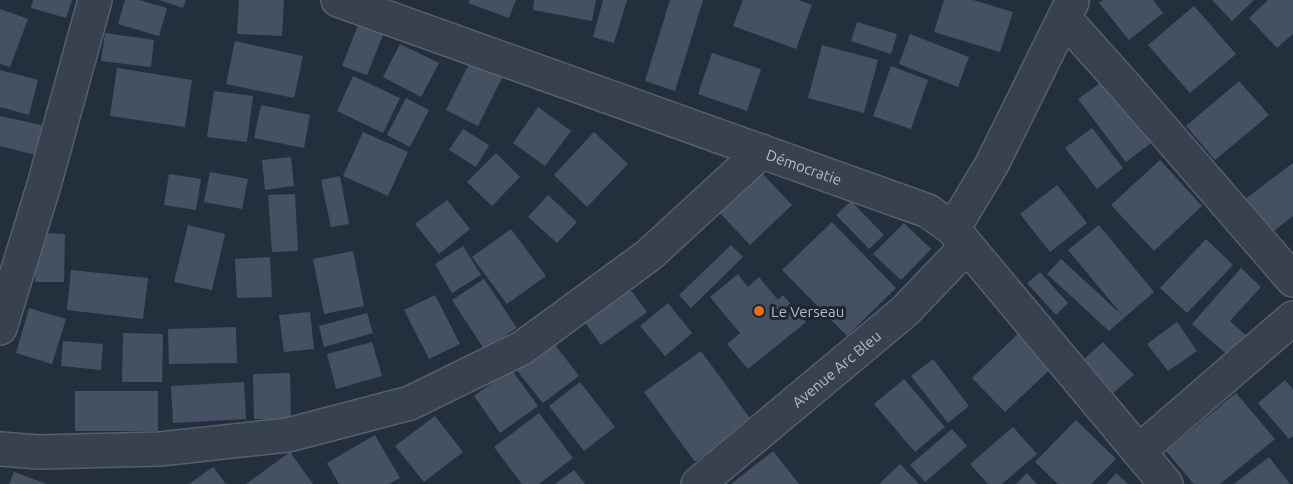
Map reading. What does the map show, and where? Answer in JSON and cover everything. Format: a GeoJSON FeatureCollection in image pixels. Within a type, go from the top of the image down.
{"type":"FeatureCollection","features":[{"type":"Feature","properties":{"kind":"street"},"geometry":{"type":"LineString","coordinates":[[0,328],[44,185],[95,0]]}},
{"type":"Feature","properties":{"kind":"street","name":"Démocratie"},"geometry":{"type":"LineString","coordinates":[[338,0],[928,211],[960,238],[1166,484]]}},
{"type":"Feature","properties":{"kind":"street"},"geometry":{"type":"LineString","coordinates":[[1069,10],[1126,87],[1293,280]]}},
{"type":"Feature","properties":{"kind":"street","name":"Avenue Arc Bleu"},"geometry":{"type":"LineString","coordinates":[[698,484],[905,311],[960,238],[992,164],[1069,10]]}},
{"type":"Feature","properties":{"kind":"street"},"geometry":{"type":"LineString","coordinates":[[0,449],[39,452],[160,449],[288,435],[410,403],[522,348],[649,255],[762,151]]}},
{"type":"Feature","properties":{"kind":"street"},"geometry":{"type":"LineString","coordinates":[[1139,451],[1293,318]]}},
{"type":"Feature","properties":{"kind":"building"},"geometry":{"type":"Polygon","coordinates":[[[33,0],[72,0],[66,18],[31,8],[33,0]]]}},
{"type":"Feature","properties":{"kind":"building"},"geometry":{"type":"Polygon","coordinates":[[[125,0],[139,0],[167,8],[159,36],[118,24],[125,0]]]}},
{"type":"Feature","properties":{"kind":"building"},"geometry":{"type":"Polygon","coordinates":[[[159,0],[186,0],[183,8],[159,0]]]}},
{"type":"Feature","properties":{"kind":"building"},"geometry":{"type":"Polygon","coordinates":[[[239,0],[284,0],[282,36],[237,34],[239,0]]]}},
{"type":"Feature","properties":{"kind":"building"},"geometry":{"type":"Polygon","coordinates":[[[470,0],[516,0],[509,18],[468,3],[470,0]]]}},
{"type":"Feature","properties":{"kind":"building"},"geometry":{"type":"Polygon","coordinates":[[[534,0],[596,0],[592,21],[533,10],[534,0]]]}},
{"type":"Feature","properties":{"kind":"building"},"geometry":{"type":"Polygon","coordinates":[[[603,0],[627,0],[614,43],[593,37],[603,0]]]}},
{"type":"Feature","properties":{"kind":"building"},"geometry":{"type":"Polygon","coordinates":[[[670,0],[703,0],[675,91],[645,81],[670,0]]]}},
{"type":"Feature","properties":{"kind":"building"},"geometry":{"type":"Polygon","coordinates":[[[743,0],[798,0],[812,5],[796,49],[733,26],[743,0]]]}},
{"type":"Feature","properties":{"kind":"building"},"geometry":{"type":"Polygon","coordinates":[[[944,0],[973,0],[1013,12],[1000,52],[934,32],[944,0]]]}},
{"type":"Feature","properties":{"kind":"building"},"geometry":{"type":"Polygon","coordinates":[[[1103,0],[1153,0],[1163,13],[1129,40],[1099,3],[1103,0]]]}},
{"type":"Feature","properties":{"kind":"building"},"geometry":{"type":"Polygon","coordinates":[[[1212,0],[1254,0],[1232,21],[1212,0]]]}},
{"type":"Feature","properties":{"kind":"building"},"geometry":{"type":"Polygon","coordinates":[[[1268,0],[1293,0],[1293,34],[1277,48],[1249,18],[1268,0]]]}},
{"type":"Feature","properties":{"kind":"building"},"geometry":{"type":"Polygon","coordinates":[[[1194,6],[1236,54],[1190,93],[1148,45],[1194,6]]]}},
{"type":"Feature","properties":{"kind":"building"},"geometry":{"type":"Polygon","coordinates":[[[0,9],[28,19],[10,67],[0,64],[0,9]]]}},
{"type":"Feature","properties":{"kind":"building"},"geometry":{"type":"Polygon","coordinates":[[[857,22],[897,34],[891,54],[851,41],[857,22]]]}},
{"type":"Feature","properties":{"kind":"building"},"geometry":{"type":"Polygon","coordinates":[[[358,25],[383,35],[367,75],[342,66],[358,25]]]}},
{"type":"Feature","properties":{"kind":"building"},"geometry":{"type":"Polygon","coordinates":[[[105,33],[154,40],[151,67],[101,61],[105,33]]]}},
{"type":"Feature","properties":{"kind":"building"},"geometry":{"type":"Polygon","coordinates":[[[910,34],[969,57],[958,87],[899,64],[910,34]]]}},
{"type":"Feature","properties":{"kind":"building"},"geometry":{"type":"Polygon","coordinates":[[[235,41],[303,56],[294,98],[226,84],[235,41]]]}},
{"type":"Feature","properties":{"kind":"building"},"geometry":{"type":"Polygon","coordinates":[[[400,44],[439,63],[421,97],[383,77],[400,44]]]}},
{"type":"Feature","properties":{"kind":"building"},"geometry":{"type":"Polygon","coordinates":[[[822,45],[878,60],[864,113],[808,98],[822,45]]]}},
{"type":"Feature","properties":{"kind":"building"},"geometry":{"type":"Polygon","coordinates":[[[712,53],[761,69],[747,111],[698,94],[712,53]]]}},
{"type":"Feature","properties":{"kind":"building"},"geometry":{"type":"Polygon","coordinates":[[[470,62],[502,78],[478,126],[446,110],[470,62]]]}},
{"type":"Feature","properties":{"kind":"building"},"geometry":{"type":"Polygon","coordinates":[[[891,66],[928,80],[911,129],[873,116],[891,66]]]}},
{"type":"Feature","properties":{"kind":"building"},"geometry":{"type":"Polygon","coordinates":[[[117,68],[192,80],[185,127],[110,116],[117,68]]]}},
{"type":"Feature","properties":{"kind":"building"},"geometry":{"type":"Polygon","coordinates":[[[0,70],[38,80],[29,115],[0,107],[0,70]]]}},
{"type":"Feature","properties":{"kind":"building"},"geometry":{"type":"Polygon","coordinates":[[[353,76],[400,98],[383,133],[337,111],[353,76]]]}},
{"type":"Feature","properties":{"kind":"building"},"geometry":{"type":"Polygon","coordinates":[[[1103,81],[1151,143],[1126,162],[1078,99],[1103,81]]]}},
{"type":"Feature","properties":{"kind":"building"},"geometry":{"type":"Polygon","coordinates":[[[1239,81],[1269,115],[1215,160],[1186,126],[1239,81]]]}},
{"type":"Feature","properties":{"kind":"building"},"geometry":{"type":"Polygon","coordinates":[[[214,91],[253,96],[247,142],[207,137],[214,91]]]}},
{"type":"Feature","properties":{"kind":"building"},"geometry":{"type":"Polygon","coordinates":[[[406,98],[429,110],[410,147],[387,135],[406,98]]]}},
{"type":"Feature","properties":{"kind":"building"},"geometry":{"type":"Polygon","coordinates":[[[261,105],[310,115],[304,148],[254,138],[261,105]]]}},
{"type":"Feature","properties":{"kind":"building"},"geometry":{"type":"Polygon","coordinates":[[[538,107],[571,131],[545,166],[513,143],[538,107]]]}},
{"type":"Feature","properties":{"kind":"building"},"geometry":{"type":"Polygon","coordinates":[[[0,116],[46,126],[39,156],[0,146],[0,116]]]}},
{"type":"Feature","properties":{"kind":"building"},"geometry":{"type":"Polygon","coordinates":[[[1092,128],[1123,168],[1097,189],[1065,148],[1092,128]]]}},
{"type":"Feature","properties":{"kind":"building"},"geometry":{"type":"Polygon","coordinates":[[[463,129],[489,145],[476,167],[449,150],[463,129]]]}},
{"type":"Feature","properties":{"kind":"building"},"geometry":{"type":"Polygon","coordinates":[[[363,132],[408,152],[388,196],[343,176],[363,132]]]}},
{"type":"Feature","properties":{"kind":"building"},"geometry":{"type":"Polygon","coordinates":[[[594,132],[628,164],[587,207],[554,175],[594,132]]]}},
{"type":"Feature","properties":{"kind":"building"},"geometry":{"type":"Polygon","coordinates":[[[496,153],[520,177],[492,206],[467,182],[496,153]]]}},
{"type":"Feature","properties":{"kind":"building"},"geometry":{"type":"Polygon","coordinates":[[[291,157],[294,186],[265,190],[262,160],[291,157]]]}},
{"type":"Feature","properties":{"kind":"building"},"geometry":{"type":"Polygon","coordinates":[[[1160,160],[1202,206],[1154,251],[1111,205],[1160,160]]]}},
{"type":"Feature","properties":{"kind":"building"},"geometry":{"type":"Polygon","coordinates":[[[1293,163],[1293,216],[1270,234],[1244,200],[1293,163]]]}},
{"type":"Feature","properties":{"kind":"building"},"geometry":{"type":"Polygon","coordinates":[[[210,172],[248,179],[242,209],[204,202],[210,172]]]}},
{"type":"Feature","properties":{"kind":"building"},"geometry":{"type":"Polygon","coordinates":[[[761,172],[792,205],[750,245],[719,212],[761,172]]]}},
{"type":"Feature","properties":{"kind":"building"},"geometry":{"type":"Polygon","coordinates":[[[169,174],[201,179],[196,210],[164,205],[169,174]]]}},
{"type":"Feature","properties":{"kind":"building"},"geometry":{"type":"Polygon","coordinates":[[[340,176],[349,224],[331,227],[321,180],[340,176]]]}},
{"type":"Feature","properties":{"kind":"building"},"geometry":{"type":"Polygon","coordinates":[[[1057,185],[1087,223],[1050,252],[1020,214],[1057,185]]]}},
{"type":"Feature","properties":{"kind":"building"},"geometry":{"type":"Polygon","coordinates":[[[295,194],[298,251],[272,252],[268,195],[295,194]]]}},
{"type":"Feature","properties":{"kind":"building"},"geometry":{"type":"Polygon","coordinates":[[[548,195],[577,222],[557,243],[528,217],[548,195]]]}},
{"type":"Feature","properties":{"kind":"building"},"geometry":{"type":"Polygon","coordinates":[[[447,200],[470,229],[439,254],[415,224],[447,200]]]}},
{"type":"Feature","properties":{"kind":"building"},"geometry":{"type":"Polygon","coordinates":[[[851,201],[884,235],[869,249],[836,215],[851,201]]]}},
{"type":"Feature","properties":{"kind":"building"},"geometry":{"type":"Polygon","coordinates":[[[832,222],[896,288],[847,336],[782,270],[832,222]]]}},
{"type":"Feature","properties":{"kind":"building"},"geometry":{"type":"Polygon","coordinates":[[[904,223],[931,249],[901,280],[873,254],[904,223]]]}},
{"type":"Feature","properties":{"kind":"building"},"geometry":{"type":"Polygon","coordinates":[[[188,225],[225,234],[212,290],[174,282],[188,225]]]}},
{"type":"Feature","properties":{"kind":"building"},"geometry":{"type":"Polygon","coordinates":[[[1099,225],[1154,292],[1109,331],[1047,274],[1061,259],[1123,316],[1068,250],[1099,225]]]}},
{"type":"Feature","properties":{"kind":"building"},"geometry":{"type":"Polygon","coordinates":[[[511,229],[546,276],[507,304],[472,257],[511,229]]]}},
{"type":"Feature","properties":{"kind":"building"},"geometry":{"type":"Polygon","coordinates":[[[37,233],[65,234],[64,282],[35,282],[37,233]]]}},
{"type":"Feature","properties":{"kind":"building"},"geometry":{"type":"Polygon","coordinates":[[[1206,239],[1233,265],[1187,313],[1160,288],[1206,239]]]}},
{"type":"Feature","properties":{"kind":"building"},"geometry":{"type":"Polygon","coordinates":[[[731,245],[743,257],[691,308],[679,295],[731,245]]]}},
{"type":"Feature","properties":{"kind":"building"},"geometry":{"type":"Polygon","coordinates":[[[463,246],[481,275],[452,293],[435,264],[463,246]]]}},
{"type":"Feature","properties":{"kind":"building"},"geometry":{"type":"Polygon","coordinates":[[[353,251],[364,306],[324,314],[313,259],[353,251]]]}},
{"type":"Feature","properties":{"kind":"building"},"geometry":{"type":"Polygon","coordinates":[[[270,257],[272,297],[237,298],[235,259],[270,257]]]}},
{"type":"Feature","properties":{"kind":"building"},"geometry":{"type":"Polygon","coordinates":[[[1241,268],[1261,287],[1230,321],[1249,338],[1231,358],[1192,324],[1241,268]]]}},
{"type":"Feature","properties":{"kind":"building"},"geometry":{"type":"Polygon","coordinates":[[[71,270],[148,278],[143,319],[67,310],[71,270]]]}},
{"type":"Feature","properties":{"kind":"building"},"geometry":{"type":"Polygon","coordinates":[[[1040,272],[1068,303],[1056,315],[1027,283],[1040,272]]]}},
{"type":"Feature","properties":{"kind":"building","name":"Le Verseau"},"geometry":{"type":"Polygon","coordinates":[[[738,274],[748,287],[759,277],[778,300],[783,295],[806,322],[748,369],[727,344],[740,333],[710,297],[738,274]]]}},
{"type":"Feature","properties":{"kind":"building"},"geometry":{"type":"Polygon","coordinates":[[[484,279],[517,328],[484,349],[452,300],[484,279]]]}},
{"type":"Feature","properties":{"kind":"building"},"geometry":{"type":"Polygon","coordinates":[[[629,288],[647,312],[601,345],[584,321],[629,288]]]}},
{"type":"Feature","properties":{"kind":"building"},"geometry":{"type":"Polygon","coordinates":[[[435,295],[460,344],[429,359],[404,310],[435,295]]]}},
{"type":"Feature","properties":{"kind":"building"},"geometry":{"type":"Polygon","coordinates":[[[668,303],[692,333],[665,356],[640,326],[668,303]]]}},
{"type":"Feature","properties":{"kind":"building"},"geometry":{"type":"Polygon","coordinates":[[[29,308],[66,319],[52,364],[16,353],[29,308]]]}},
{"type":"Feature","properties":{"kind":"building"},"geometry":{"type":"Polygon","coordinates":[[[310,312],[314,349],[284,352],[279,315],[310,312]]]}},
{"type":"Feature","properties":{"kind":"building"},"geometry":{"type":"Polygon","coordinates":[[[367,313],[373,333],[324,347],[319,326],[367,313]]]}},
{"type":"Feature","properties":{"kind":"building"},"geometry":{"type":"Polygon","coordinates":[[[1177,322],[1197,351],[1168,371],[1147,344],[1177,322]]]}},
{"type":"Feature","properties":{"kind":"building"},"geometry":{"type":"Polygon","coordinates":[[[236,327],[237,363],[169,364],[168,329],[236,327]]]}},
{"type":"Feature","properties":{"kind":"building"},"geometry":{"type":"Polygon","coordinates":[[[1025,327],[1058,362],[1005,412],[972,378],[1025,327]]]}},
{"type":"Feature","properties":{"kind":"building"},"geometry":{"type":"Polygon","coordinates":[[[123,333],[163,334],[162,382],[122,382],[123,333]]]}},
{"type":"Feature","properties":{"kind":"building"},"geometry":{"type":"Polygon","coordinates":[[[550,338],[579,376],[543,403],[514,367],[550,338]]]}},
{"type":"Feature","properties":{"kind":"building"},"geometry":{"type":"Polygon","coordinates":[[[63,341],[103,344],[101,370],[61,366],[63,341]]]}},
{"type":"Feature","properties":{"kind":"building"},"geometry":{"type":"Polygon","coordinates":[[[372,342],[382,376],[336,389],[327,354],[372,342]]]}},
{"type":"Feature","properties":{"kind":"building"},"geometry":{"type":"Polygon","coordinates":[[[1103,342],[1134,375],[1113,393],[1083,360],[1103,342]]]}},
{"type":"Feature","properties":{"kind":"building"},"geometry":{"type":"Polygon","coordinates":[[[701,351],[752,421],[695,462],[644,392],[701,351]]]}},
{"type":"Feature","properties":{"kind":"building"},"geometry":{"type":"Polygon","coordinates":[[[933,359],[969,406],[948,423],[911,376],[933,359]]]}},
{"type":"Feature","properties":{"kind":"building"},"geometry":{"type":"Polygon","coordinates":[[[511,369],[538,406],[500,433],[474,396],[511,369]]]}},
{"type":"Feature","properties":{"kind":"building"},"geometry":{"type":"Polygon","coordinates":[[[290,373],[291,419],[254,419],[253,374],[290,373]]]}},
{"type":"Feature","properties":{"kind":"building"},"geometry":{"type":"Polygon","coordinates":[[[904,379],[945,427],[915,452],[874,404],[904,379]]]}},
{"type":"Feature","properties":{"kind":"building"},"geometry":{"type":"Polygon","coordinates":[[[1285,380],[1293,389],[1293,436],[1289,439],[1258,403],[1285,380]]]}},
{"type":"Feature","properties":{"kind":"building"},"geometry":{"type":"Polygon","coordinates":[[[244,382],[246,419],[173,423],[171,386],[244,382]]]}},
{"type":"Feature","properties":{"kind":"building"},"geometry":{"type":"Polygon","coordinates":[[[580,382],[615,427],[584,451],[549,406],[580,382]]]}},
{"type":"Feature","properties":{"kind":"building"},"geometry":{"type":"Polygon","coordinates":[[[75,391],[158,391],[158,431],[75,431],[75,391]]]}},
{"type":"Feature","properties":{"kind":"building"},"geometry":{"type":"Polygon","coordinates":[[[1236,393],[1275,439],[1220,484],[1194,484],[1166,451],[1236,393]]]}},
{"type":"Feature","properties":{"kind":"building"},"geometry":{"type":"Polygon","coordinates":[[[539,413],[573,458],[539,484],[522,484],[494,447],[539,413]]]}},
{"type":"Feature","properties":{"kind":"building"},"geometry":{"type":"Polygon","coordinates":[[[435,416],[463,452],[424,482],[395,446],[435,416]]]}},
{"type":"Feature","properties":{"kind":"building"},"geometry":{"type":"Polygon","coordinates":[[[1076,420],[1116,459],[1091,484],[1058,484],[1035,462],[1076,420]]]}},
{"type":"Feature","properties":{"kind":"building"},"geometry":{"type":"Polygon","coordinates":[[[1013,427],[1037,454],[1002,484],[988,484],[970,464],[1013,427]]]}},
{"type":"Feature","properties":{"kind":"building"},"geometry":{"type":"Polygon","coordinates":[[[952,429],[967,446],[925,482],[910,465],[952,429]]]}},
{"type":"Feature","properties":{"kind":"building"},"geometry":{"type":"Polygon","coordinates":[[[375,435],[400,478],[389,484],[339,484],[327,463],[375,435]]]}},
{"type":"Feature","properties":{"kind":"building"},"geometry":{"type":"Polygon","coordinates":[[[773,451],[799,484],[731,484],[773,451]]]}},
{"type":"Feature","properties":{"kind":"building"},"geometry":{"type":"Polygon","coordinates":[[[290,452],[313,484],[246,484],[290,452]]]}},
{"type":"Feature","properties":{"kind":"building"},"geometry":{"type":"Polygon","coordinates":[[[1269,457],[1290,484],[1234,484],[1269,457]]]}},
{"type":"Feature","properties":{"kind":"building"},"geometry":{"type":"Polygon","coordinates":[[[900,464],[919,484],[879,484],[900,464]]]}},
{"type":"Feature","properties":{"kind":"building"},"geometry":{"type":"Polygon","coordinates":[[[213,467],[226,484],[189,484],[213,467]]]}},
{"type":"Feature","properties":{"kind":"building"},"geometry":{"type":"Polygon","coordinates":[[[574,470],[585,484],[555,484],[574,470]]]}},
{"type":"Feature","properties":{"kind":"building"},"geometry":{"type":"Polygon","coordinates":[[[14,472],[47,484],[9,484],[14,472]]]}},
{"type":"Feature","properties":{"kind":"building"},"geometry":{"type":"Polygon","coordinates":[[[1027,473],[1037,484],[1016,484],[1027,473]]]}},
{"type":"Feature","properties":{"kind":"building"},"geometry":{"type":"Polygon","coordinates":[[[1116,473],[1128,484],[1106,484],[1116,473]]]}},
{"type":"Feature","properties":{"kind":"place","name":"Le Verseau"},"geometry":{"type":"Point","coordinates":[759,311]}}]}
